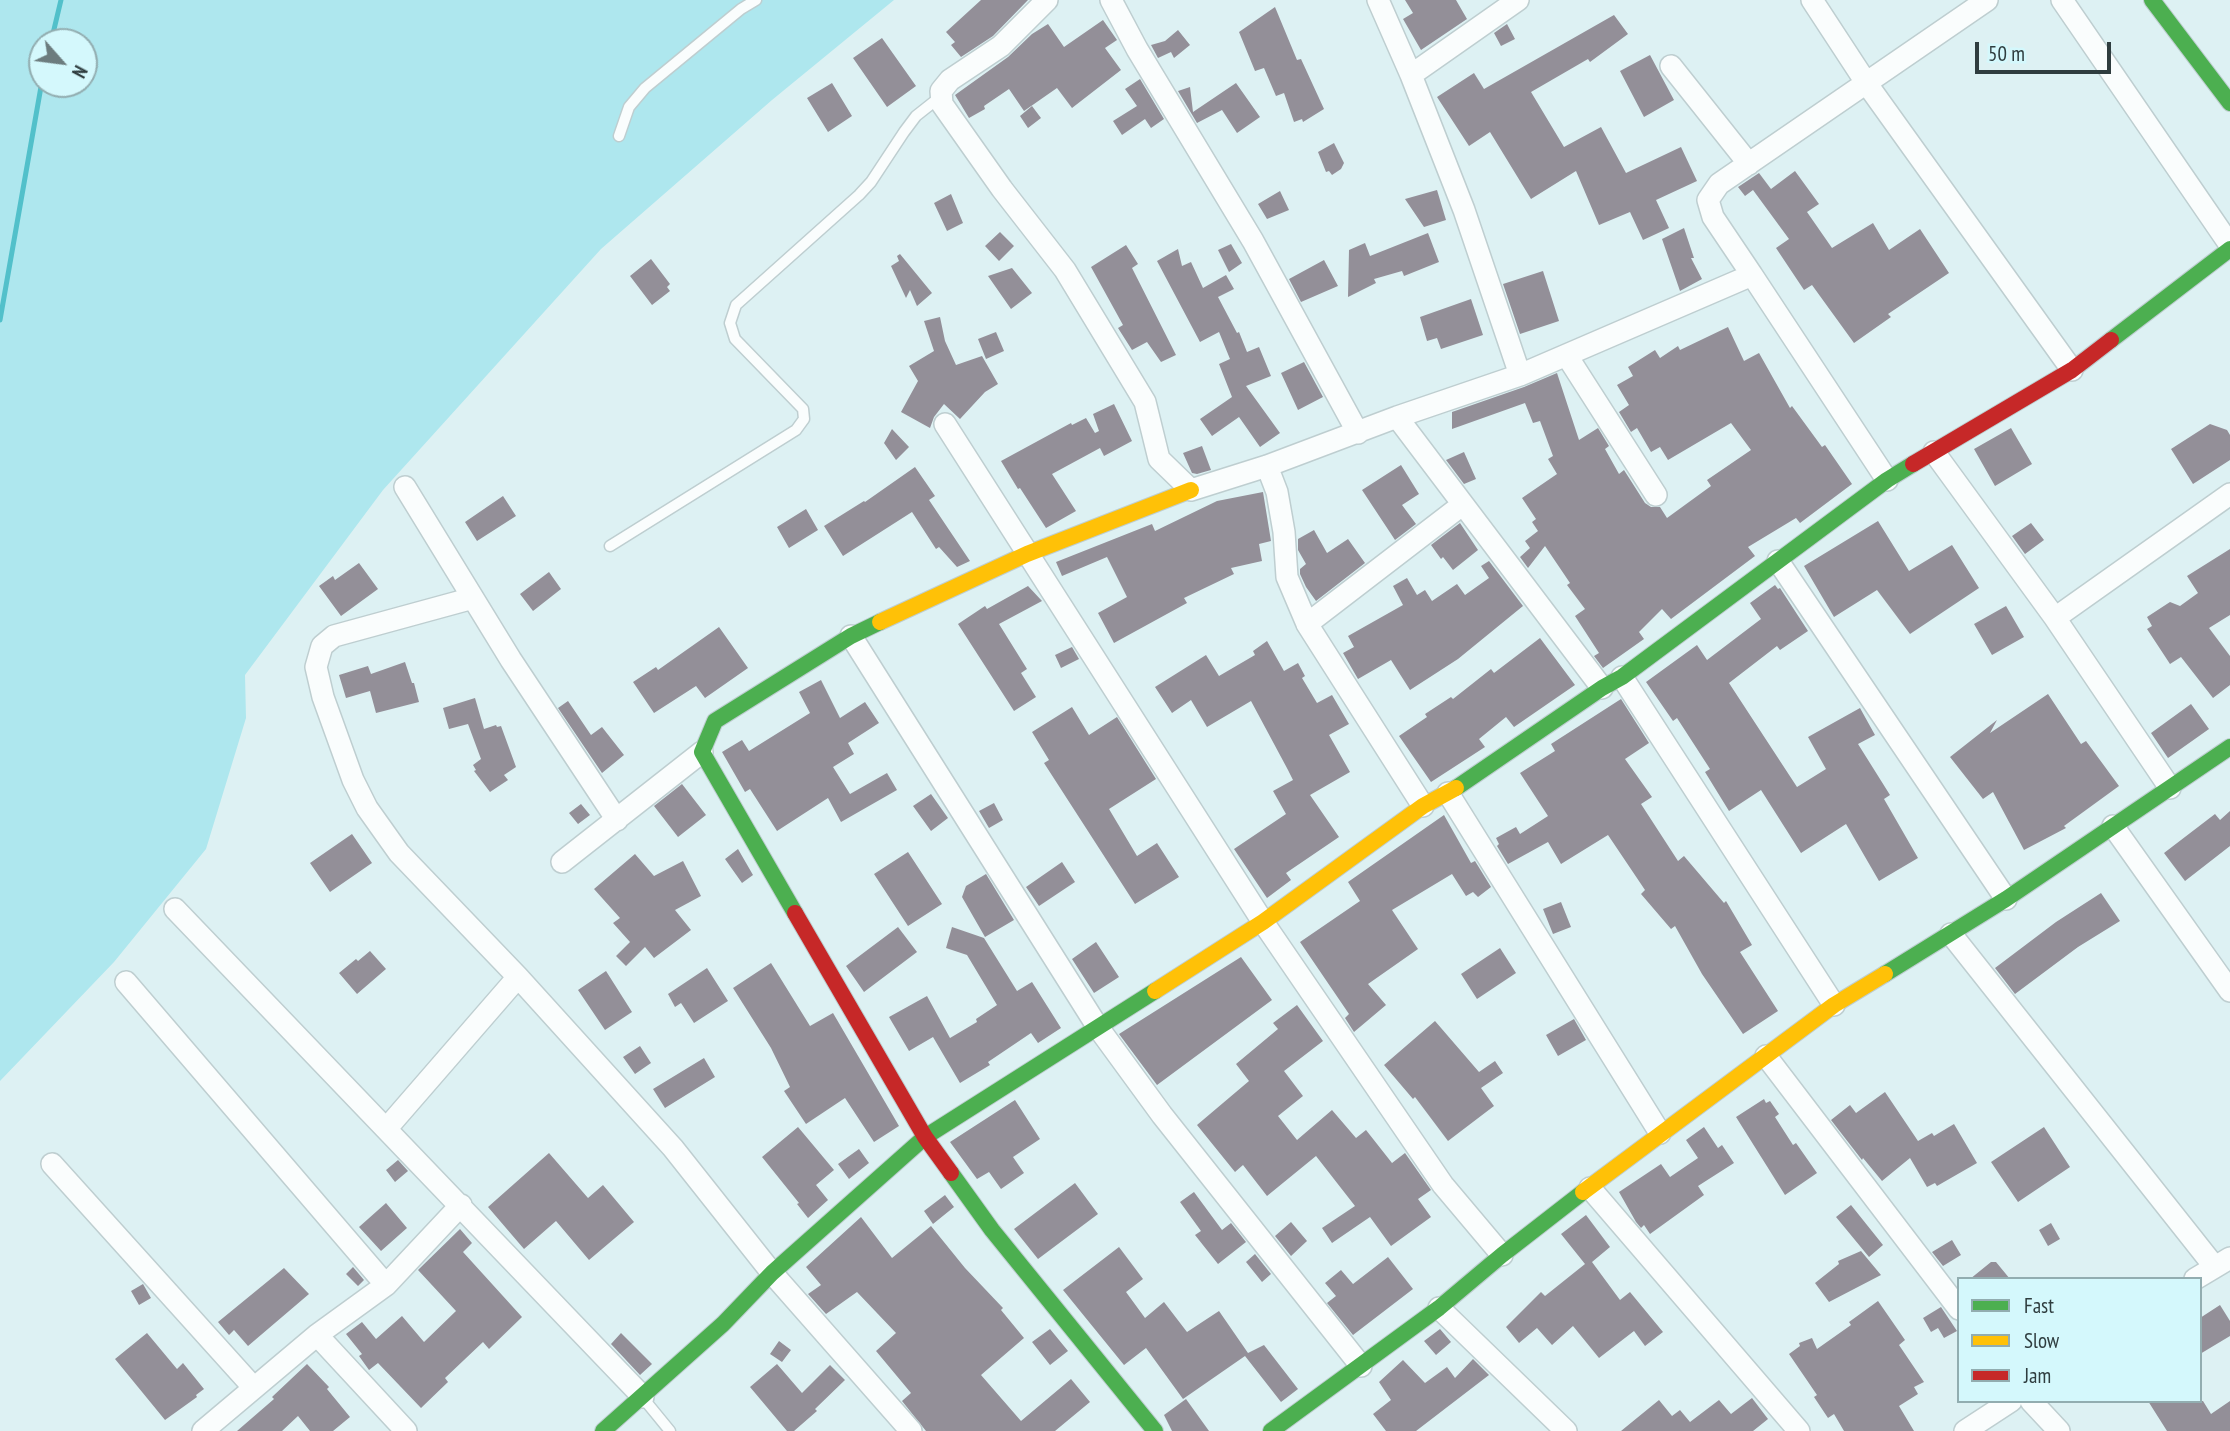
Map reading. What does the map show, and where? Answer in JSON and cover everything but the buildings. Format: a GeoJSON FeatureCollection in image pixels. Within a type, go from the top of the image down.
{"type":"FeatureCollection","features":[{"type":"Feature","properties":{"kind":"street"},"geometry":{"type":"LineString","coordinates":[[1047,0],[1001,46],[950,80],[941,91],[942,104],[1065,271],[1144,402],[1160,459],[1191,490]]}},
{"type":"Feature","properties":{"kind":"street"},"geometry":{"type":"LineString","coordinates":[[1111,0],[1137,49],[1253,241],[1359,433]]}},
{"type":"Feature","properties":{"kind":"street"},"geometry":{"type":"LineString","coordinates":[[1378,0],[1411,75],[1464,210],[1520,374]]}},
{"type":"Feature","properties":{"kind":"street"},"geometry":{"type":"LineString","coordinates":[[1411,75],[1518,0]]}},
{"type":"Feature","properties":{"kind":"street"},"geometry":{"type":"LineString","coordinates":[[1812,0],[1867,84],[2072,370]]}},
{"type":"Feature","properties":{"kind":"street"},"geometry":{"type":"LineString","coordinates":[[1887,480],[1713,217],[1708,200],[1719,184],[1987,0]]}},
{"type":"Feature","properties":{"kind":"street"},"geometry":{"type":"LineString","coordinates":[[603,1431],[723,1324],[772,1273],[925,1137],[1263,922],[1423,806],[1448,793],[1622,677],[1887,480],[2072,370],[2230,247],[2062,0]]}},
{"type":"Feature","properties":{"kind":"street"},"geometry":{"type":"LineString","coordinates":[[2152,0],[2230,103]]}},
{"type":"Feature","properties":{"kind":"street"},"geometry":{"type":"LineString","coordinates":[[1671,66],[1749,164]]}},
{"type":"Feature","properties":{"kind":"street"},"geometry":{"type":"LineString","coordinates":[[562,862],[702,752],[715,721],[720,717],[851,636],[1027,554],[1191,490],[1267,466],[1567,356],[1752,275]]}},
{"type":"Feature","properties":{"kind":"street"},"geometry":{"type":"LineString","coordinates":[[1567,356],[1656,495]]}},
{"type":"Feature","properties":{"kind":"street"},"geometry":{"type":"LineString","coordinates":[[1397,417],[1602,688]]}},
{"type":"Feature","properties":{"kind":"street"},"geometry":{"type":"LineString","coordinates":[[945,424],[1263,922],[1443,1185],[1502,1255]]}},
{"type":"Feature","properties":{"kind":"street"},"geometry":{"type":"LineString","coordinates":[[1934,452],[2055,618],[2170,788]]}},
{"type":"Feature","properties":{"kind":"street"},"geometry":{"type":"LineString","coordinates":[[1267,466],[1277,492],[1282,519],[1287,577],[1307,624],[1423,806]]}},
{"type":"Feature","properties":{"kind":"street"},"geometry":{"type":"LineString","coordinates":[[405,487],[511,660],[617,820]]}},
{"type":"Feature","properties":{"kind":"street"},"geometry":{"type":"LineString","coordinates":[[2055,618],[2230,494]]}},
{"type":"Feature","properties":{"kind":"street"},"geometry":{"type":"LineString","coordinates":[[1307,624],[1462,505]]}},
{"type":"Feature","properties":{"kind":"street"},"geometry":{"type":"LineString","coordinates":[[1778,561],[2006,900]]}},
{"type":"Feature","properties":{"kind":"street"},"geometry":{"type":"LineString","coordinates":[[473,598],[334,636],[322,646],[316,667],[323,697],[348,768],[367,808],[399,853],[518,977],[673,1148],[772,1273],[911,1431]]}},
{"type":"Feature","properties":{"kind":"street"},"geometry":{"type":"LineString","coordinates":[[851,636],[1097,1026],[1163,1115],[1361,1366]]}},
{"type":"Feature","properties":{"kind":"street"},"geometry":{"type":"LineString","coordinates":[[1622,677],[1834,1005]]}},
{"type":"Feature","properties":{"kind":"street"},"geometry":{"type":"LineString","coordinates":[[1271,1431],[1439,1308],[1502,1255],[1660,1133],[1834,1005],[2006,900],[2230,747]]}},
{"type":"Feature","properties":{"kind":"street"},"geometry":{"type":"LineString","coordinates":[[702,752],[925,1137],[992,1230],[1155,1431]]}},
{"type":"Feature","properties":{"kind":"street"},"geometry":{"type":"LineString","coordinates":[[1448,793],[1660,1133]]}},
{"type":"Feature","properties":{"kind":"street"},"geometry":{"type":"LineString","coordinates":[[2113,826],[2230,991]]}},
{"type":"Feature","properties":{"kind":"street"},"geometry":{"type":"LineString","coordinates":[[175,909],[643,1397]]}},
{"type":"Feature","properties":{"kind":"street"},"geometry":{"type":"LineString","coordinates":[[1951,934],[2225,1263],[2199,1277]]}},
{"type":"Feature","properties":{"kind":"street"},"geometry":{"type":"LineString","coordinates":[[387,1128],[518,977]]}},
{"type":"Feature","properties":{"kind":"street"},"geometry":{"type":"LineString","coordinates":[[125,982],[386,1284]]}},
{"type":"Feature","properties":{"kind":"street"},"geometry":{"type":"LineString","coordinates":[[1766,1056],[1957,1306]]}},
{"type":"Feature","properties":{"kind":"street"},"geometry":{"type":"LineString","coordinates":[[52,1164],[254,1388]]}},
{"type":"Feature","properties":{"kind":"street"},"geometry":{"type":"LineString","coordinates":[[1590,1188],[1799,1431]]}},
{"type":"Feature","properties":{"kind":"street"},"geometry":{"type":"LineString","coordinates":[[204,1431],[317,1335],[386,1284],[461,1205]]}},
{"type":"Feature","properties":{"kind":"street"},"geometry":{"type":"LineString","coordinates":[[1439,1308],[1566,1431]]}},
{"type":"Feature","properties":{"kind":"street"},"geometry":{"type":"LineString","coordinates":[[317,1335],[406,1431]]}},
{"type":"Feature","properties":{"kind":"street"},"geometry":{"type":"LineString","coordinates":[[1965,1431],[2008,1403]]}},
{"type":"Feature","properties":{"kind":"street"},"geometry":{"type":"LineString","coordinates":[[2033,1403],[2059,1431]]}},
{"type":"Feature","properties":{"kind":"lane"},"geometry":{"type":"LineString","coordinates":[[619,136],[629,107],[645,88],[756,0]]}},
{"type":"Feature","properties":{"kind":"lane"},"geometry":{"type":"LineString","coordinates":[[610,546],[796,430],[804,419],[803,409],[735,339],[730,323],[736,305],[859,195],[916,117],[940,97]]}},
{"type":"Feature","properties":{"kind":"lane"},"geometry":{"type":"LineString","coordinates":[[643,1397],[670,1431]]}},
{"type":"Feature","properties":{"kind":"shaded area"},"geometry":{"type":"Polygon","coordinates":[[[0,0],[894,0],[772,100],[601,249],[383,490],[245,675],[246,718],[206,849],[114,962],[0,1081],[0,0]]]}},
{"type":"Feature","properties":{"kind":"waterway"},"geometry":{"type":"LineString","coordinates":[[54,28],[61,0]]}},
{"type":"Feature","properties":{"kind":"waterway"},"geometry":{"type":"LineString","coordinates":[[0,320],[39,98]]}},
{"type":"Feature","properties":{"kind":"traffic: fast"},"geometry":{"type":"LineString","coordinates":[[2152,0],[2230,103]]}},
{"type":"Feature","properties":{"kind":"traffic: fast"},"geometry":{"type":"LineString","coordinates":[[2111,340],[2230,249]]}},
{"type":"Feature","properties":{"kind":"traffic: fast"},"geometry":{"type":"LineString","coordinates":[[1456,788],[1622,677],[1887,480],[1913,464]]}},
{"type":"Feature","properties":{"kind":"traffic: fast"},"geometry":{"type":"LineString","coordinates":[[795,913],[702,752],[715,721],[851,636],[880,622]]}},
{"type":"Feature","properties":{"kind":"traffic: fast"},"geometry":{"type":"LineString","coordinates":[[1885,974],[2006,899],[2230,747]]}},
{"type":"Feature","properties":{"kind":"traffic: fast"},"geometry":{"type":"LineString","coordinates":[[603,1431],[723,1324],[772,1273],[925,1137],[1155,991]]}},
{"type":"Feature","properties":{"kind":"traffic: fast"},"geometry":{"type":"LineString","coordinates":[[951,1173],[992,1230],[1155,1431]]}},
{"type":"Feature","properties":{"kind":"traffic: fast"},"geometry":{"type":"LineString","coordinates":[[1271,1431],[1439,1308],[1583,1192]]}},
{"type":"Feature","properties":{"kind":"traffic: slow"},"geometry":{"type":"LineString","coordinates":[[880,622],[1027,554],[1191,490]]}},
{"type":"Feature","properties":{"kind":"traffic: slow"},"geometry":{"type":"LineString","coordinates":[[1155,991],[1263,922],[1423,806],[1456,788]]}},
{"type":"Feature","properties":{"kind":"traffic: slow"},"geometry":{"type":"LineString","coordinates":[[1583,1192],[1834,1005],[1885,974]]}},
{"type":"Feature","properties":{"kind":"traffic: jam"},"geometry":{"type":"LineString","coordinates":[[1913,464],[2072,370],[2111,340]]}},
{"type":"Feature","properties":{"kind":"traffic: jam"},"geometry":{"type":"LineString","coordinates":[[795,913],[925,1137],[951,1173]]}}]}
